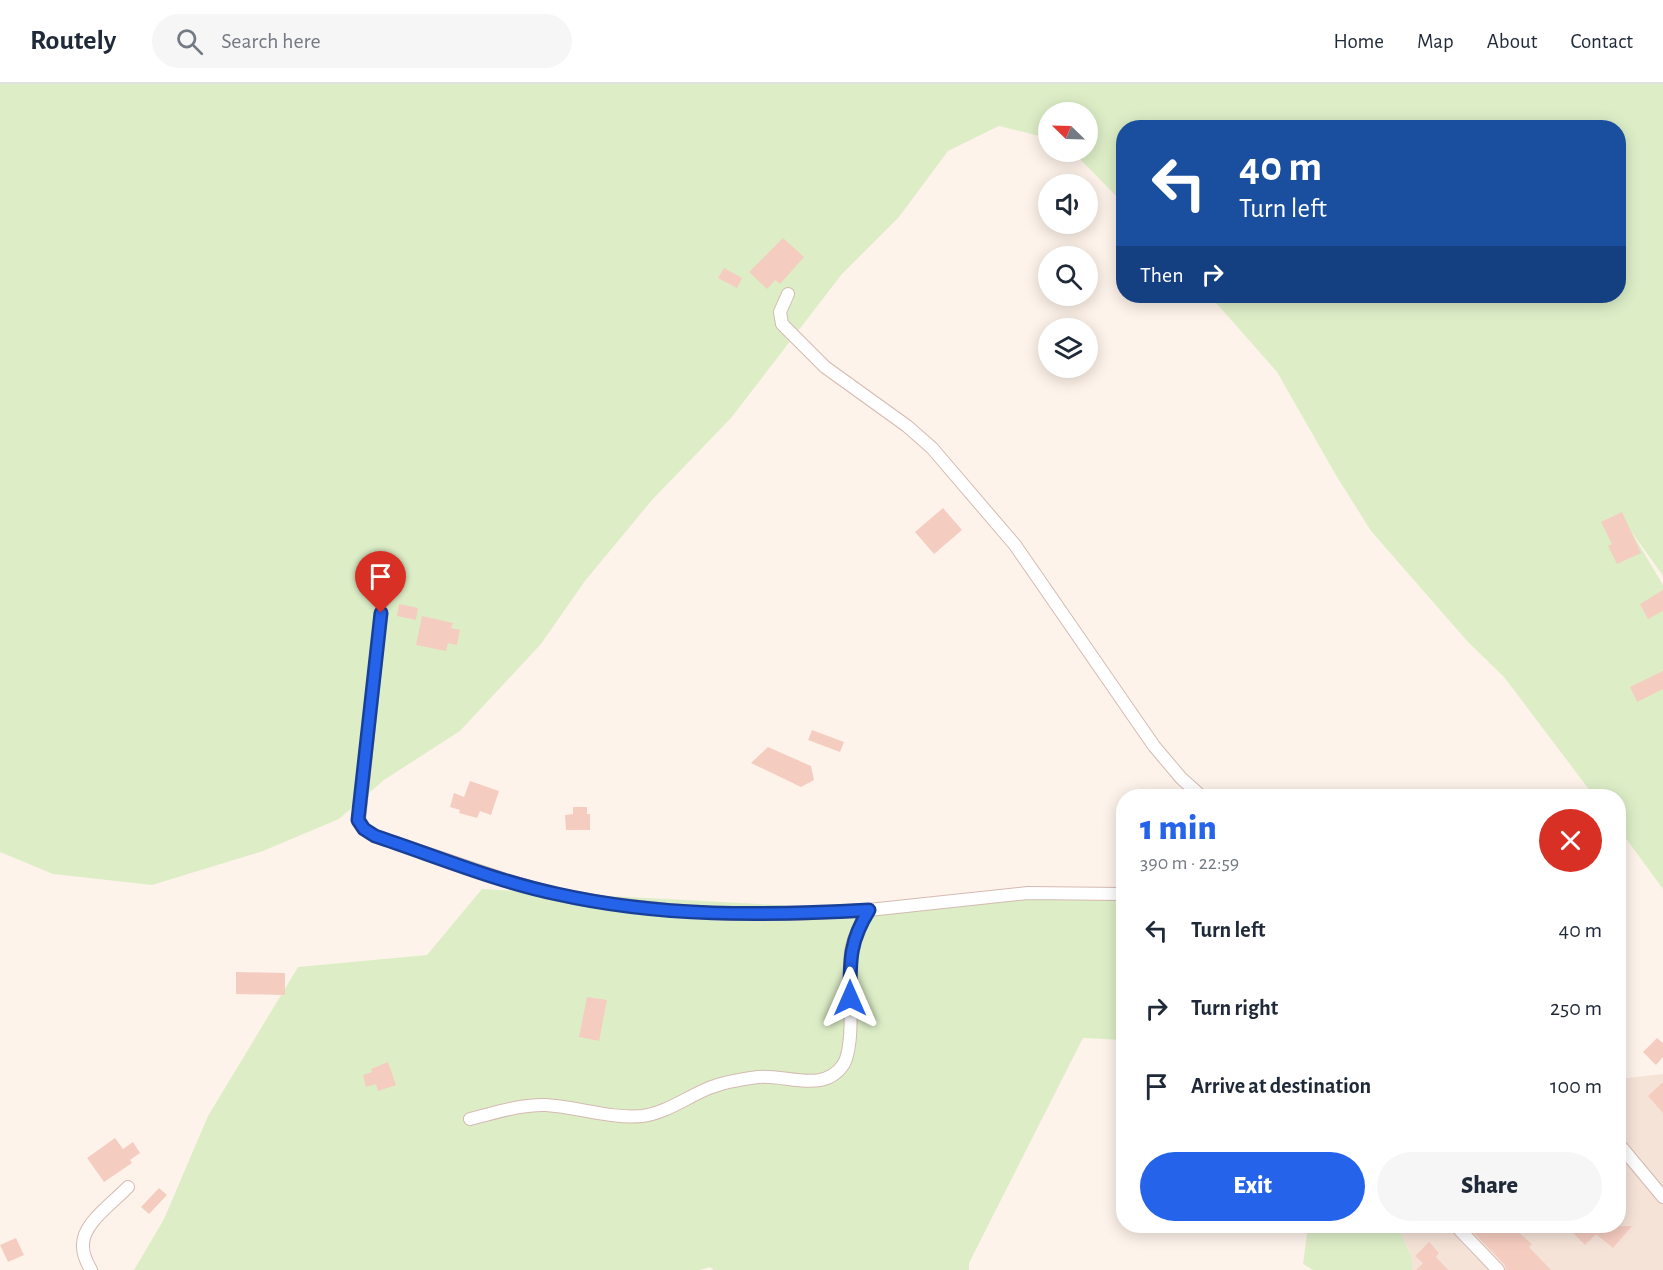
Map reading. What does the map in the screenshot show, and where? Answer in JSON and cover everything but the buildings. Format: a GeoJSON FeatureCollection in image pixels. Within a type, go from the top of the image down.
{"type":"FeatureCollection","features":[{"type":"Feature","properties":{"kind":"street"},"geometry":{"type":"LineString","coordinates":[[788,294],[780,312],[782,324],[825,367],[907,426],[932,448],[1015,545],[1154,746],[1193,789]]}},
{"type":"Feature","properties":{"kind":"street"},"geometry":{"type":"LineString","coordinates":[[381,613],[358,820],[364,829],[375,836],[555,894],[605,903],[730,915],[869,910],[1028,893],[1116,894]]}},
{"type":"Feature","properties":{"kind":"street"},"geometry":{"type":"LineString","coordinates":[[470,1119],[521,1107],[544,1105],[641,1116],[657,1112],[709,1088],[736,1080],[774,1076],[813,1082],[825,1079],[845,1063],[850,1034],[851,950],[859,926],[869,910]]}},
{"type":"Feature","properties":{"kind":"street"},"geometry":{"type":"LineString","coordinates":[[1626,1153],[1663,1197]]}},
{"type":"Feature","properties":{"kind":"street"},"geometry":{"type":"LineString","coordinates":[[91,1270],[82,1245],[88,1226],[128,1187]]}},
{"type":"Feature","properties":{"kind":"street"},"geometry":{"type":"LineString","coordinates":[[1463,1233],[1498,1270]]}},
{"type":"Feature","properties":{"kind":"shaded area"},"geometry":{"type":"Polygon","coordinates":[[[1663,1074],[1663,1270],[1412,1270],[1412,1257],[1400,1233],[1626,1233],[1627,1078],[1663,1074]]]}},
{"type":"Feature","properties":{"kind":"green space"},"geometry":{"type":"Polygon","coordinates":[[[0,84],[1663,84],[1663,576],[1631,531],[1663,585],[1663,889],[1626,839],[1626,789],[1589,789],[1504,677],[1468,642],[1371,531],[1277,372],[1216,303],[1626,303],[1626,120],[1116,120],[1116,196],[1098,178],[1098,174],[1095,174],[1083,162],[1098,162],[1098,102],[1038,102],[1038,136],[999,126],[948,151],[899,217],[842,274],[731,418],[652,500],[585,581],[541,644],[460,731],[384,780],[339,819],[263,851],[152,885],[53,874],[0,852],[0,84]]]}},
{"type":"Feature","properties":{"kind":"green space"},"geometry":{"type":"Polygon","coordinates":[[[482,889],[869,910],[1028,893],[1116,894],[1116,1040],[1083,1038],[969,1263],[969,1270],[714,1270],[710,1267],[700,1270],[134,1270],[164,1219],[208,1116],[298,967],[427,955],[482,889]]]}},
{"type":"Feature","properties":{"kind":"green space"},"geometry":{"type":"Polygon","coordinates":[[[1307,1233],[1400,1233],[1412,1257],[1412,1270],[1313,1270],[1303,1264],[1307,1233]]]}},
{"type":"Feature","properties":{"kind":"route"},"geometry":{"type":"LineString","coordinates":[[381,613],[358,820],[364,829],[375,836],[509,881],[555,894],[605,903],[730,915],[869,910],[859,926],[851,950],[850,998]]}}]}
